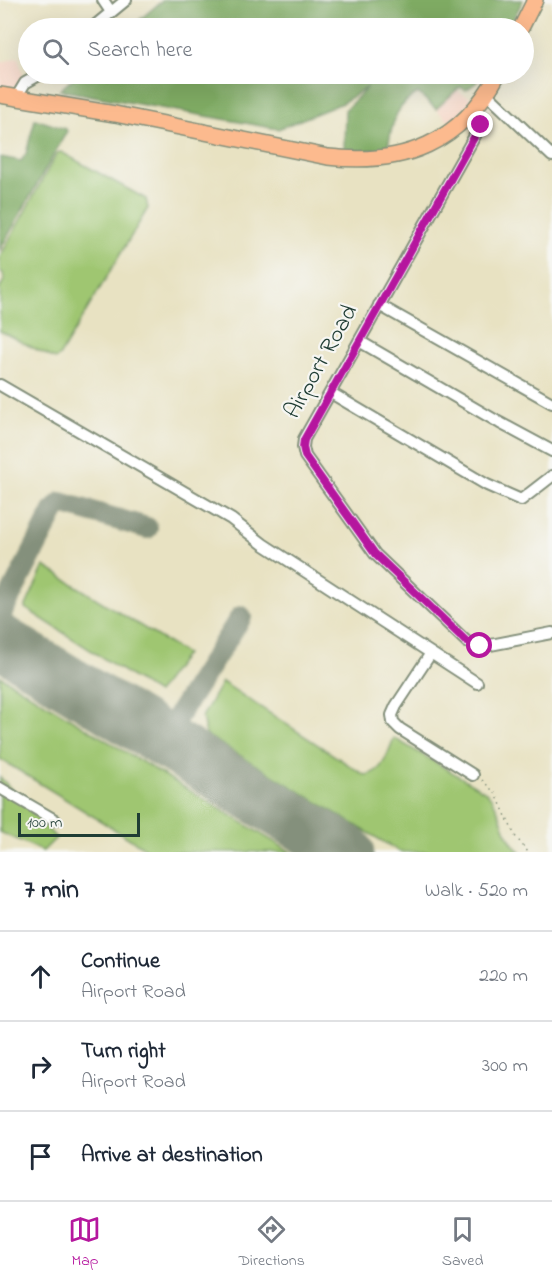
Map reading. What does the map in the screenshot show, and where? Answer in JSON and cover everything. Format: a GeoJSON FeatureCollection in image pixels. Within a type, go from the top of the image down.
{"type":"FeatureCollection","features":[{"type":"Feature","properties":{"kind":"highway"},"geometry":{"type":"LineString","coordinates":[[526,18],[535,0]]}},
{"type":"Feature","properties":{"kind":"highway"},"geometry":{"type":"LineString","coordinates":[[0,95],[115,114],[328,157],[364,159],[402,155],[428,145],[454,128],[487,94],[492,84]]}},
{"type":"Feature","properties":{"kind":"street"},"geometry":{"type":"LineString","coordinates":[[103,0],[111,12]]}},
{"type":"Feature","properties":{"kind":"street"},"geometry":{"type":"LineString","coordinates":[[104,18],[126,0]]}},
{"type":"Feature","properties":{"kind":"street"},"geometry":{"type":"LineString","coordinates":[[16,98],[24,84]]}},
{"type":"Feature","properties":{"kind":"street"},"geometry":{"type":"LineString","coordinates":[[487,94],[552,156]]}},
{"type":"Feature","properties":{"kind":"street","name":"Airport Road"},"geometry":{"type":"LineString","coordinates":[[481,125],[304,440],[303,447],[305,456],[375,554],[467,642],[480,646],[552,633]]}},
{"type":"Feature","properties":{"kind":"street"},"geometry":{"type":"LineString","coordinates":[[379,305],[552,404]]}},
{"type":"Feature","properties":{"kind":"street"},"geometry":{"type":"LineString","coordinates":[[359,341],[552,451]]}},
{"type":"Feature","properties":{"kind":"street"},"geometry":{"type":"LineString","coordinates":[[0,386],[231,519],[263,544],[477,683]]}},
{"type":"Feature","properties":{"kind":"street"},"geometry":{"type":"LineString","coordinates":[[331,393],[487,485],[521,500],[552,476]]}},
{"type":"Feature","properties":{"kind":"street"},"geometry":{"type":"LineString","coordinates":[[431,653],[396,706],[392,715],[393,722],[400,729],[473,775]]}},
{"type":"Feature","properties":{"kind":"street"},"geometry":{"type":"LineString","coordinates":[[0,788],[55,819]]}},
{"type":"Feature","properties":{"kind":"path"},"geometry":{"type":"LineString","coordinates":[[473,775],[480,778],[496,794],[515,836],[528,852]]}},
{"type":"Feature","properties":{"kind":"shaded area"},"geometry":{"type":"Polygon","coordinates":[[[18,57],[18,84],[23,84],[4,92],[0,83],[0,63],[18,57]]]}},
{"type":"Feature","properties":{"kind":"shaded area"},"geometry":{"type":"Polygon","coordinates":[[[456,90],[473,99],[451,124],[436,109],[456,90]]]}},
{"type":"Feature","properties":{"kind":"green space"},"geometry":{"type":"Polygon","coordinates":[[[163,0],[523,0],[514,18],[142,18],[163,0]]]}},
{"type":"Feature","properties":{"kind":"green space"},"geometry":{"type":"Polygon","coordinates":[[[67,84],[474,84],[466,90],[460,87],[436,109],[418,93],[410,98],[395,117],[387,151],[344,151],[345,110],[368,87],[340,104],[278,129],[60,90],[67,84]]]}},
{"type":"Feature","properties":{"kind":"green space"},"geometry":{"type":"Polygon","coordinates":[[[35,119],[67,131],[0,250],[0,157],[21,161],[26,154],[35,119]]]}},
{"type":"Feature","properties":{"kind":"green space"},"geometry":{"type":"Polygon","coordinates":[[[61,152],[146,199],[148,208],[59,357],[55,359],[0,331],[0,288],[4,280],[3,273],[0,271],[0,257],[57,153],[61,152]]]}},
{"type":"Feature","properties":{"kind":"green space"},"geometry":{"type":"Polygon","coordinates":[[[44,566],[186,654],[157,693],[25,608],[44,566]]]}},
{"type":"Feature","properties":{"kind":"green space"},"geometry":{"type":"Polygon","coordinates":[[[0,676],[291,852],[151,852],[0,759],[0,676]]]}},
{"type":"Feature","properties":{"kind":"green space"},"geometry":{"type":"Polygon","coordinates":[[[222,682],[364,775],[380,767],[394,738],[486,792],[496,806],[509,838],[520,852],[400,852],[206,735],[202,717],[222,682]]]}},
{"type":"Feature","properties":{"kind":"green space"},"geometry":{"type":"Polygon","coordinates":[[[0,777],[56,838],[43,851],[0,832],[0,777]]]}},
{"type":"Feature","properties":{"kind":"taxiway"},"geometry":{"type":"LineString","coordinates":[[0,616],[54,511],[61,503],[147,528]]}},
{"type":"Feature","properties":{"kind":"taxiway"},"geometry":{"type":"LineString","coordinates":[[156,735],[165,734],[168,731],[241,617]]}},
{"type":"Feature","properties":{"kind":"runway"},"geometry":{"type":"LineString","coordinates":[[0,641],[347,852]]}},
{"type":"Feature","properties":{"kind":"route"},"geometry":{"type":"LineString","coordinates":[[480,646],[467,642],[375,554],[305,456],[303,447],[304,440],[481,125]]}}]}
